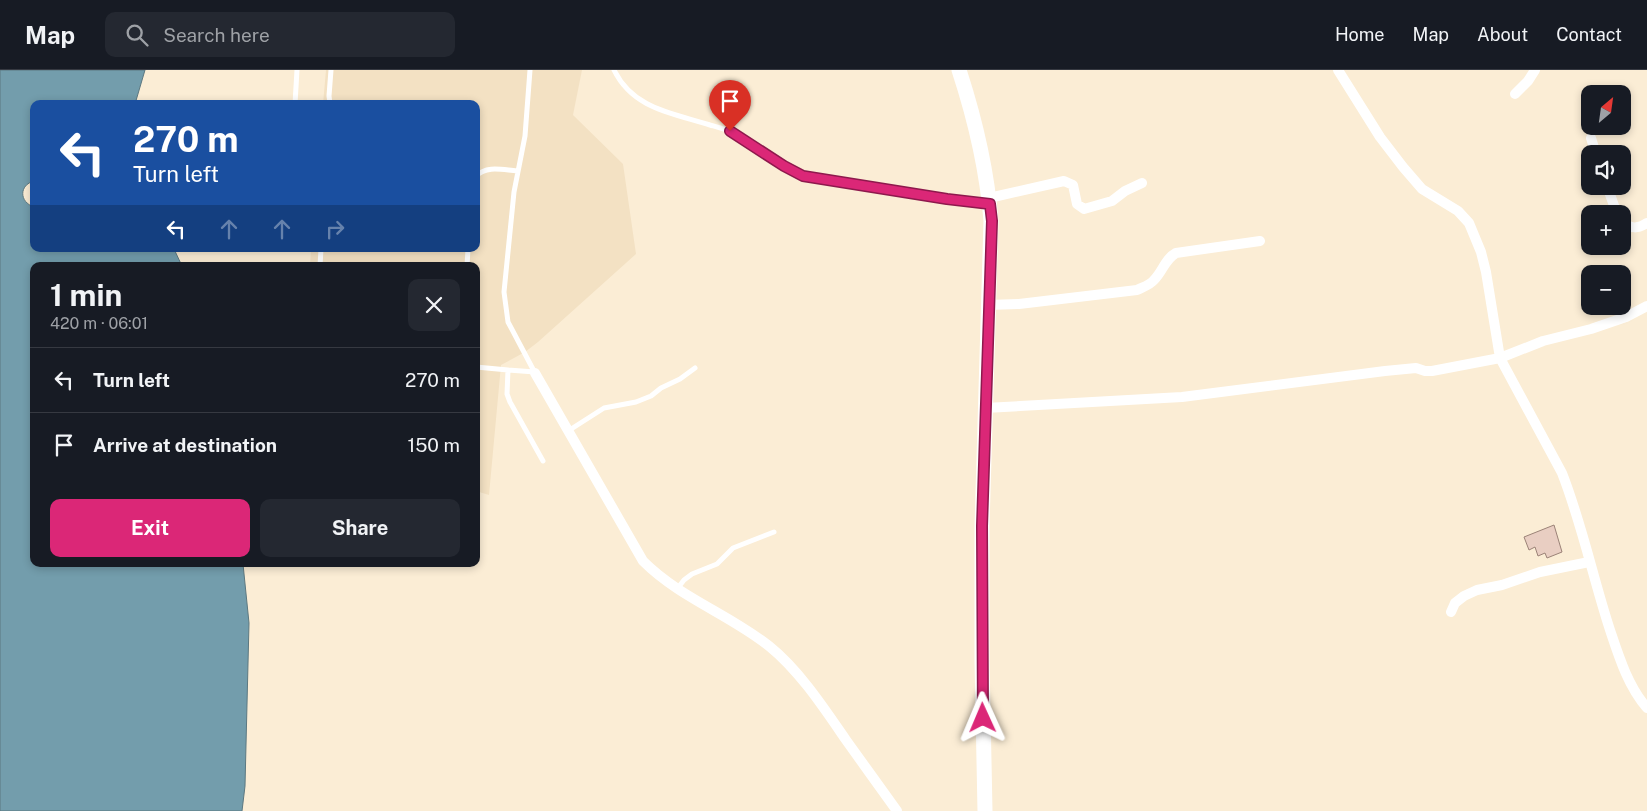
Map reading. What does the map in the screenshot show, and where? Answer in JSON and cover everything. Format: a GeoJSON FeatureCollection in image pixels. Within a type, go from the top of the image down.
{"type":"FeatureCollection","features":[{"type":"Feature","properties":{"kind":"street"},"geometry":{"type":"LineString","coordinates":[[959,70],[972,110],[990,201],[992,221],[985,408],[982,565],[985,811]]}},
{"type":"Feature","properties":{"kind":"street"},"geometry":{"type":"LineString","coordinates":[[1338,70],[1380,137],[1403,167],[1422,189],[1458,211],[1469,223],[1481,252],[1486,272],[1500,358],[1535,425],[1557,462],[1570,493],[1618,655],[1627,675],[1647,708]]}},
{"type":"Feature","properties":{"kind":"street"},"geometry":{"type":"LineString","coordinates":[[1515,94],[1528,81],[1535,70]]}},
{"type":"Feature","properties":{"kind":"street"},"geometry":{"type":"LineString","coordinates":[[1591,138],[1593,145]]}},
{"type":"Feature","properties":{"kind":"street"},"geometry":{"type":"LineString","coordinates":[[990,201],[1064,181],[1073,185],[1077,204],[1084,209],[1112,201],[1125,191],[1142,183]]}},
{"type":"Feature","properties":{"kind":"street"},"geometry":{"type":"LineString","coordinates":[[1631,227],[1641,227],[1647,223]]}},
{"type":"Feature","properties":{"kind":"street"},"geometry":{"type":"LineString","coordinates":[[988,305],[1019,304],[1137,290],[1148,286],[1155,280],[1170,256],[1176,253],[1260,241]]}},
{"type":"Feature","properties":{"kind":"street"},"geometry":{"type":"LineString","coordinates":[[985,408],[1182,397],[1385,371],[1416,368],[1425,371],[1432,370],[1500,358],[1543,341],[1591,329],[1626,317],[1647,306]]}},
{"type":"Feature","properties":{"kind":"street"},"geometry":{"type":"LineString","coordinates":[[535,372],[643,562],[676,589],[756,636],[771,647],[820,703],[897,811]]}},
{"type":"Feature","properties":{"kind":"street"},"geometry":{"type":"LineString","coordinates":[[1451,612],[1455,603],[1464,596],[1478,590],[1502,585],[1540,572],[1589,562]]}},
{"type":"Feature","properties":{"kind":"lane"},"geometry":{"type":"LineString","coordinates":[[295,100],[297,70]]}},
{"type":"Feature","properties":{"kind":"lane"},"geometry":{"type":"LineString","coordinates":[[330,100],[331,70]]}},
{"type":"Feature","properties":{"kind":"lane"},"geometry":{"type":"LineString","coordinates":[[530,70],[525,136],[514,192],[504,292],[508,322],[535,372]]}},
{"type":"Feature","properties":{"kind":"lane"},"geometry":{"type":"LineString","coordinates":[[614,70],[620,82],[635,97],[653,108],[730,131],[803,176],[947,199],[990,201]]}},
{"type":"Feature","properties":{"kind":"lane"},"geometry":{"type":"LineString","coordinates":[[480,173],[490,168],[517,171]]}},
{"type":"Feature","properties":{"kind":"lane"},"geometry":{"type":"LineString","coordinates":[[480,367],[535,372]]}},
{"type":"Feature","properties":{"kind":"lane"},"geometry":{"type":"LineString","coordinates":[[568,431],[604,408],[636,402],[651,396],[695,368]]}},
{"type":"Feature","properties":{"kind":"lane"},"geometry":{"type":"LineString","coordinates":[[508,370],[507,394],[510,402],[543,461]]}},
{"type":"Feature","properties":{"kind":"lane"},"geometry":{"type":"LineString","coordinates":[[676,589],[692,574],[717,564],[734,548],[774,532]]}},
{"type":"Feature","properties":{"kind":"shaded area"},"geometry":{"type":"Polygon","coordinates":[[[326,70],[582,70],[573,115],[623,164],[636,254],[538,342],[525,352],[501,365],[489,495],[480,492],[480,262],[310,262],[311,252],[480,252],[480,100],[323,100],[326,70]]]}},
{"type":"Feature","properties":{"kind":"water"},"geometry":{"type":"Polygon","coordinates":[[[0,70],[145,70],[136,100],[30,100],[30,183],[23,190],[23,198],[30,205],[30,252],[175,252],[180,262],[30,262],[30,567],[243,567],[249,623],[245,786],[242,811],[0,811],[0,70]]]}},
{"type":"Feature","properties":{"kind":"building"},"geometry":{"type":"Polygon","coordinates":[[[1554,525],[1562,552],[1547,558],[1545,553],[1538,556],[1535,547],[1529,550],[1524,537],[1554,525]]]}},
{"type":"Feature","properties":{"kind":"route"},"geometry":{"type":"LineString","coordinates":[[730,131],[803,176],[990,204],[992,221],[982,526],[983,718]]}}]}
